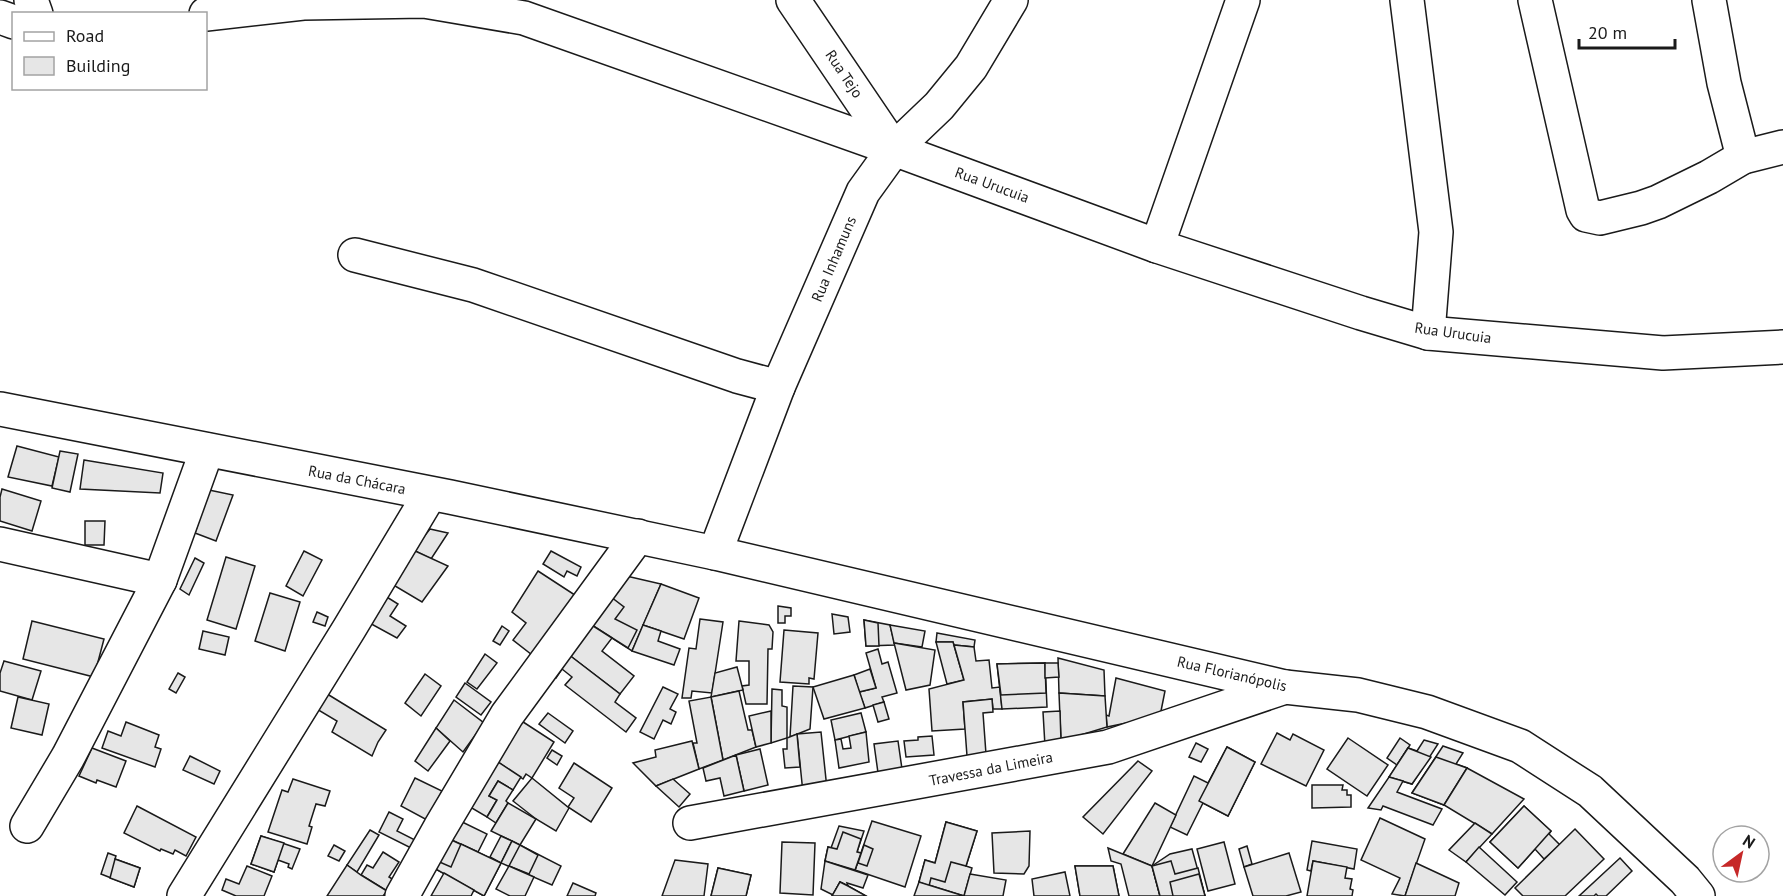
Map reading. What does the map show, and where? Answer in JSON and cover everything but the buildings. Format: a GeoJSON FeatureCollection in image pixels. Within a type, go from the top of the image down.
{"type":"FeatureCollection","features":[{"type":"Feature","properties":{"kind":"street","name":"Rua Tejo"},"geometry":{"type":"LineString","coordinates":[[794,0],[894,149]]}},
{"type":"Feature","properties":{"kind":"street","name":"Rua Inhamuns"},"geometry":{"type":"LineString","coordinates":[[715,553],[778,387],[863,192],[894,149],[939,106],[971,67],[1011,0]]}},
{"type":"Feature","properties":{"kind":"street"},"geometry":{"type":"LineString","coordinates":[[1157,246],[1243,0]]}},
{"type":"Feature","properties":{"kind":"street"},"geometry":{"type":"LineString","coordinates":[[1407,0],[1436,232],[1428,333]]}},
{"type":"Feature","properties":{"kind":"street"},"geometry":{"type":"LineString","coordinates":[[1535,0],[1583,210],[1587,215],[1600,218],[1658,202],[1743,157],[1783,147]]}},
{"type":"Feature","properties":{"kind":"street"},"geometry":{"type":"LineString","coordinates":[[1709,0],[1724,83],[1743,157]]}},
{"type":"Feature","properties":{"kind":"street","name":"Rua Urucuia"},"geometry":{"type":"LineString","coordinates":[[207,14],[303,3],[424,1],[524,18],[894,149],[1157,246],[1428,333],[1663,353],[1783,347]]}},
{"type":"Feature","properties":{"kind":"street"},"geometry":{"type":"LineString","coordinates":[[355,255],[473,285],[737,376],[778,387]]}},
{"type":"Feature","properties":{"kind":"street","name":"Rua da Chácara"},"geometry":{"type":"LineString","coordinates":[[0,409],[715,553]]}},
{"type":"Feature","properties":{"kind":"street"},"geometry":{"type":"LineString","coordinates":[[27,826],[68,757],[160,580],[207,450]]}},
{"type":"Feature","properties":{"kind":"street"},"geometry":{"type":"LineString","coordinates":[[184,896],[430,494]]}},
{"type":"Feature","properties":{"kind":"street"},"geometry":{"type":"LineString","coordinates":[[402,896],[507,715],[638,536]]}},
{"type":"Feature","properties":{"kind":"street"},"geometry":{"type":"LineString","coordinates":[[0,544],[160,580]]}},
{"type":"Feature","properties":{"kind":"street","name":"Rua Florianópolis"},"geometry":{"type":"LineString","coordinates":[[715,553],[1285,687],[1358,695],[1427,712],[1520,746],[1590,791],[1685,880],[1698,896]]}},
{"type":"Feature","properties":{"kind":"street","name":"Travessa da Limeira"},"geometry":{"type":"LineString","coordinates":[[690,823],[1108,747],[1285,687]]}}]}
